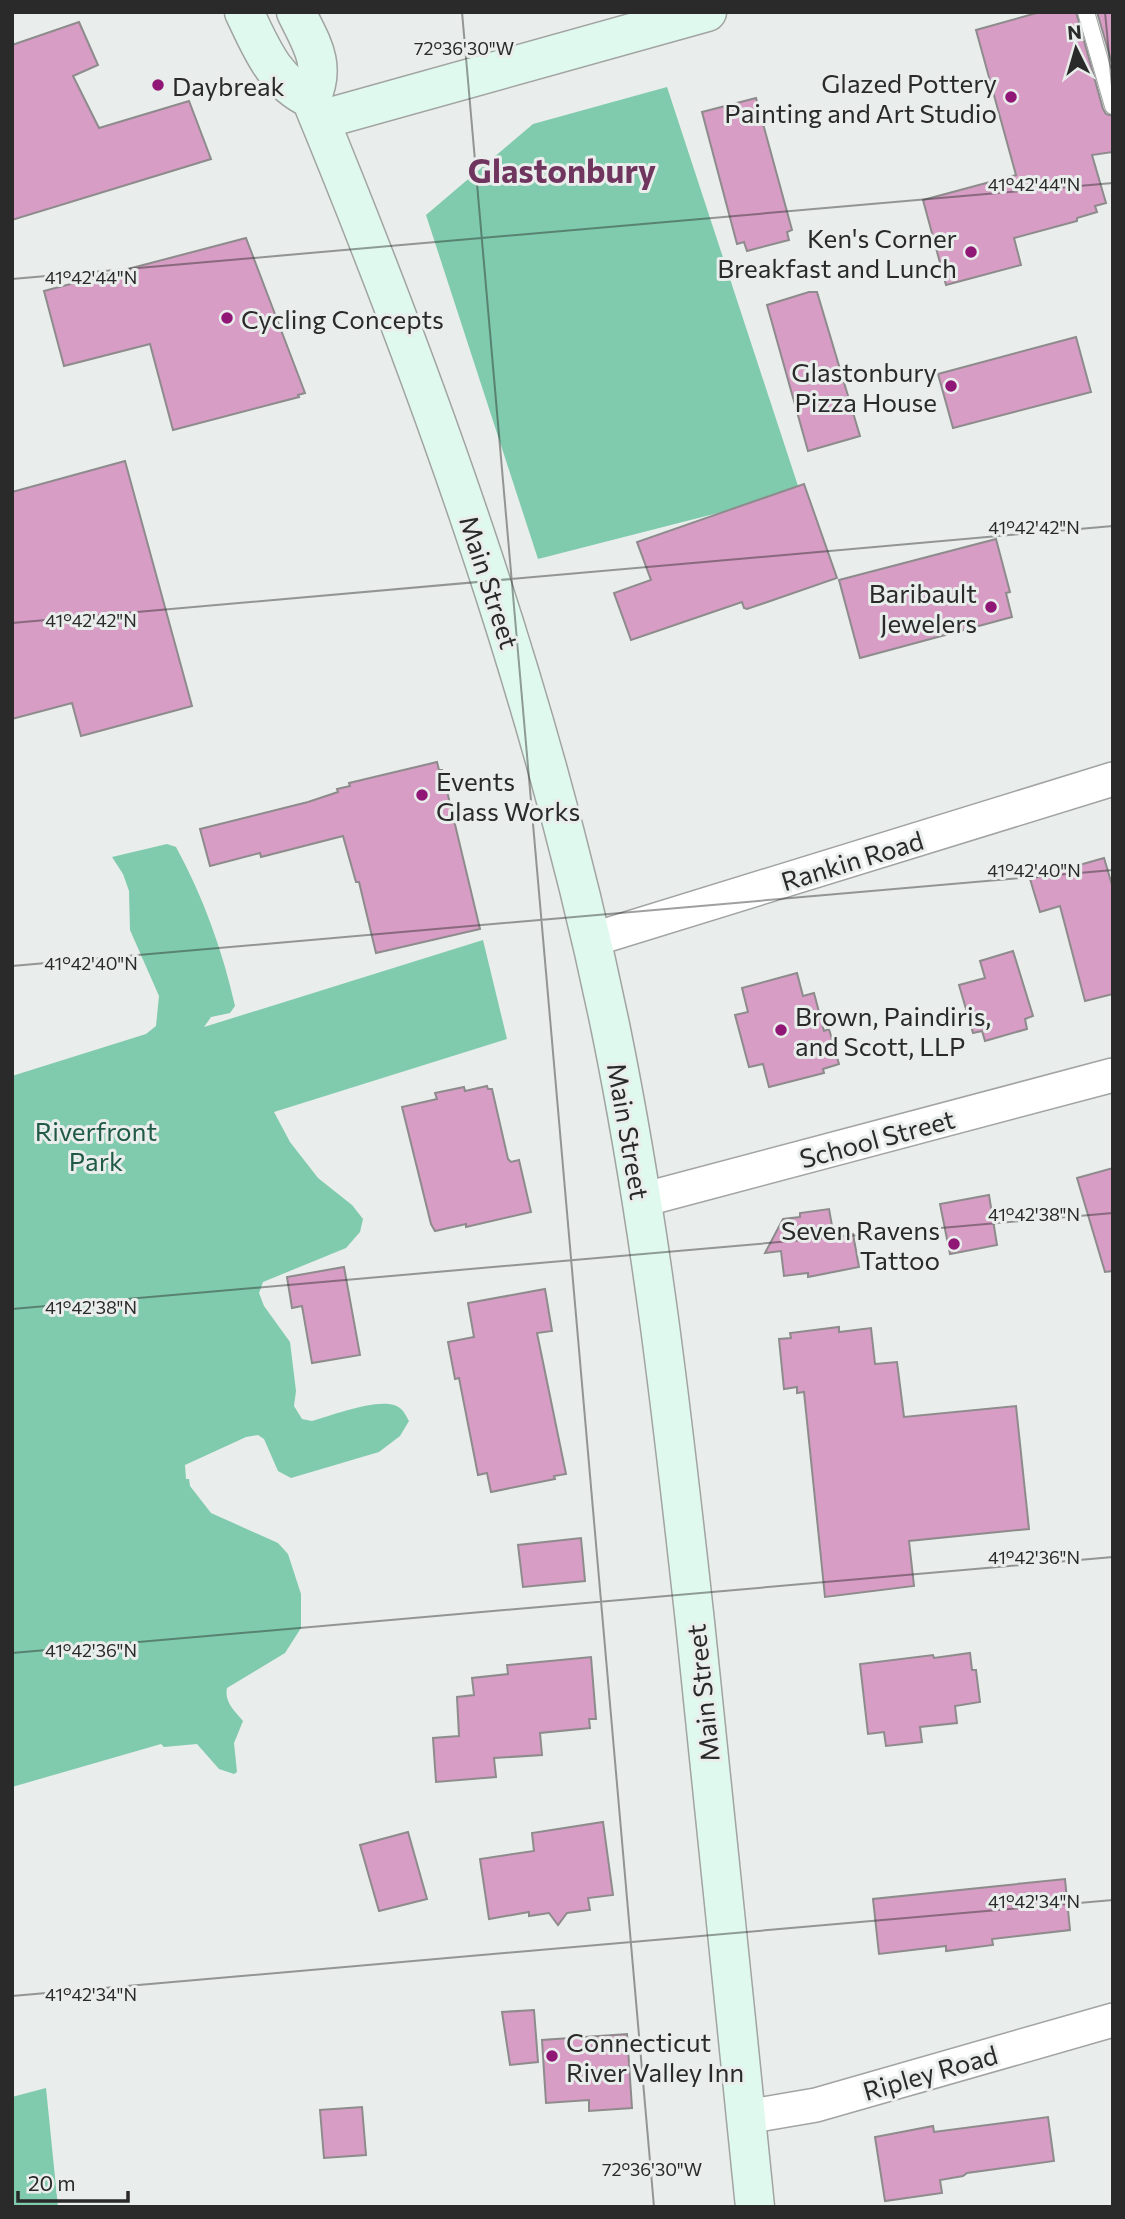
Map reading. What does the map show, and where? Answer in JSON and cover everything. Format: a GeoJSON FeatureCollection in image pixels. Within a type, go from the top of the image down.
{"type":"FeatureCollection","features":[{"type":"Feature","properties":{"kind":"main road"},"geometry":{"type":"LineString","coordinates":[[244,12],[276,73],[315,109]]}},
{"type":"Feature","properties":{"kind":"main road"},"geometry":{"type":"LineString","coordinates":[[296,12],[317,57],[315,109]]}},
{"type":"Feature","properties":{"kind":"main road"},"geometry":{"type":"LineString","coordinates":[[315,109],[707,12]]}},
{"type":"Feature","properties":{"kind":"main road","name":"Main Street"},"geometry":{"type":"LineString","coordinates":[[315,109],[403,331],[519,670],[545,758],[612,1034],[642,1200],[668,1374],[755,2207]]}},
{"type":"Feature","properties":{"kind":"street","name":"Rankin Road"},"geometry":{"type":"LineString","coordinates":[[591,940],[1113,779]]}},
{"type":"Feature","properties":{"kind":"street","name":"School Street"},"geometry":{"type":"LineString","coordinates":[[642,1200],[1113,1075]]}},
{"type":"Feature","properties":{"kind":"street","name":"Ripley Road"},"geometry":{"type":"LineString","coordinates":[[746,2117],[816,2105],[1113,2020]]}},
{"type":"Feature","properties":{"kind":"lane"},"geometry":{"type":"LineString","coordinates":[[1086,12],[1113,106]]}},
{"type":"Feature","properties":{"kind":"green space"},"geometry":{"type":"Polygon","coordinates":[[[667,87],[800,492],[538,559],[426,215],[533,124],[667,87]]]}},
{"type":"Feature","properties":{"kind":"green space","name":"Riverfront Park"},"geometry":{"type":"Polygon","coordinates":[[[167,844],[176,847],[203,905],[225,965],[235,1006],[230,1013],[211,1017],[204,1027],[483,940],[507,1039],[274,1112],[290,1142],[318,1178],[352,1205],[363,1219],[360,1232],[346,1248],[263,1282],[259,1293],[264,1306],[290,1342],[296,1391],[294,1406],[302,1419],[312,1421],[353,1408],[376,1404],[394,1405],[400,1408],[409,1421],[400,1436],[379,1452],[291,1478],[278,1471],[264,1439],[258,1435],[246,1437],[185,1465],[186,1479],[189,1479],[190,1486],[211,1513],[278,1543],[288,1554],[301,1594],[301,1628],[285,1653],[227,1688],[229,1702],[243,1721],[234,1743],[237,1772],[234,1774],[219,1769],[197,1744],[164,1747],[161,1744],[12,1787],[12,1076],[146,1034],[156,1026],[159,996],[130,930],[129,891],[123,874],[112,857],[167,844]]]}},
{"type":"Feature","properties":{"kind":"green space"},"geometry":{"type":"Polygon","coordinates":[[[46,2088],[58,2207],[12,2207],[12,2097],[46,2088]]]}},
{"type":"Feature","properties":{"kind":"building"},"geometry":{"type":"Polygon","coordinates":[[[1040,12],[1076,12],[1103,109],[1106,114],[1113,116],[1113,152],[1092,155],[1106,203],[1095,206],[1097,212],[1077,218],[1077,221],[1014,238],[1021,265],[946,285],[923,200],[1016,175],[976,30],[1040,12]]]}},
{"type":"Feature","properties":{"kind":"building"},"geometry":{"type":"Polygon","coordinates":[[[1097,12],[1113,12],[1113,67],[1097,12]]]}},
{"type":"Feature","properties":{"kind":"building"},"geometry":{"type":"Polygon","coordinates":[[[79,22],[98,65],[73,76],[99,128],[189,101],[211,159],[12,220],[12,45],[79,22]]]}},
{"type":"Feature","properties":{"kind":"building"},"geometry":{"type":"Polygon","coordinates":[[[756,98],[792,230],[787,232],[789,240],[747,251],[744,242],[737,244],[702,112],[756,98]]]}},
{"type":"Feature","properties":{"kind":"building"},"geometry":{"type":"Polygon","coordinates":[[[246,238],[305,393],[298,395],[299,397],[173,430],[150,344],[64,366],[44,291],[246,238]]]}},
{"type":"Feature","properties":{"kind":"building"},"geometry":{"type":"Polygon","coordinates":[[[817,292],[860,436],[808,451],[767,305],[817,292]]]}},
{"type":"Feature","properties":{"kind":"building"},"geometry":{"type":"Polygon","coordinates":[[[1076,337],[1091,392],[953,428],[938,374],[1076,337]]]}},
{"type":"Feature","properties":{"kind":"building"},"geometry":{"type":"Polygon","coordinates":[[[125,461],[192,706],[81,736],[72,703],[12,719],[12,492],[125,461]]]}},
{"type":"Feature","properties":{"kind":"building"},"geometry":{"type":"Polygon","coordinates":[[[804,484],[837,578],[747,609],[742,602],[631,640],[614,593],[651,580],[637,542],[804,484]]]}},
{"type":"Feature","properties":{"kind":"building"},"geometry":{"type":"Polygon","coordinates":[[[996,539],[1010,592],[1006,593],[1012,617],[860,658],[839,580],[996,539]]]}},
{"type":"Feature","properties":{"kind":"building"},"geometry":{"type":"Polygon","coordinates":[[[437,762],[439,770],[442,770],[480,929],[376,953],[359,882],[356,882],[343,836],[261,857],[260,853],[210,866],[200,829],[308,802],[338,792],[337,789],[350,786],[349,783],[437,762]]]}},
{"type":"Feature","properties":{"kind":"building"},"geometry":{"type":"Polygon","coordinates":[[[1104,858],[1113,888],[1113,994],[1085,1001],[1060,906],[1040,912],[1030,879],[1104,858]]]}},
{"type":"Feature","properties":{"kind":"building"},"geometry":{"type":"Polygon","coordinates":[[[1013,951],[1033,1016],[1025,1019],[1027,1029],[985,1041],[982,1031],[973,1033],[959,985],[985,978],[980,961],[1013,951]]]}},
{"type":"Feature","properties":{"kind":"building","name":"Brown, Paindiris, and Scott, LLP"},"geometry":{"type":"Polygon","coordinates":[[[797,973],[803,996],[814,993],[824,1031],[829,1029],[839,1064],[823,1069],[824,1073],[769,1087],[763,1064],[749,1067],[735,1015],[748,1012],[742,988],[797,973]]]}},
{"type":"Feature","properties":{"kind":"building"},"geometry":{"type":"Polygon","coordinates":[[[487,1086],[492,1089],[508,1159],[511,1162],[519,1160],[531,1212],[435,1231],[402,1107],[437,1099],[435,1093],[487,1086]]]}},
{"type":"Feature","properties":{"kind":"building"},"geometry":{"type":"Polygon","coordinates":[[[1113,1168],[1113,1271],[1105,1272],[1077,1178],[1113,1168]]]}},
{"type":"Feature","properties":{"kind":"building"},"geometry":{"type":"Polygon","coordinates":[[[989,1195],[997,1245],[950,1254],[940,1204],[989,1195]]]}},
{"type":"Feature","properties":{"kind":"building"},"geometry":{"type":"Polygon","coordinates":[[[829,1209],[834,1237],[853,1234],[859,1267],[808,1277],[808,1273],[784,1276],[781,1251],[765,1253],[783,1219],[800,1217],[800,1213],[829,1209]]]}},
{"type":"Feature","properties":{"kind":"building"},"geometry":{"type":"Polygon","coordinates":[[[344,1267],[360,1355],[312,1363],[302,1306],[292,1308],[287,1277],[344,1267]]]}},
{"type":"Feature","properties":{"kind":"building"},"geometry":{"type":"Polygon","coordinates":[[[545,1289],[552,1331],[537,1333],[566,1474],[554,1476],[555,1479],[491,1492],[487,1473],[478,1475],[459,1378],[455,1379],[448,1342],[474,1337],[468,1303],[545,1289]]]}},
{"type":"Feature","properties":{"kind":"building"},"geometry":{"type":"Polygon","coordinates":[[[839,1327],[839,1332],[871,1328],[875,1364],[897,1362],[904,1417],[1016,1406],[1029,1529],[909,1541],[914,1586],[825,1597],[804,1392],[797,1393],[797,1387],[784,1389],[779,1339],[791,1338],[790,1333],[839,1327]]]}},
{"type":"Feature","properties":{"kind":"building"},"geometry":{"type":"Polygon","coordinates":[[[581,1538],[585,1581],[523,1587],[518,1545],[581,1538]]]}},
{"type":"Feature","properties":{"kind":"building"},"geometry":{"type":"Polygon","coordinates":[[[970,1653],[972,1670],[976,1670],[980,1702],[955,1706],[957,1723],[920,1727],[922,1742],[886,1746],[884,1732],[868,1734],[860,1664],[970,1653]]]}},
{"type":"Feature","properties":{"kind":"building"},"geometry":{"type":"Polygon","coordinates":[[[591,1657],[596,1719],[589,1719],[590,1728],[540,1733],[542,1755],[494,1758],[496,1777],[436,1782],[433,1738],[459,1736],[457,1697],[474,1695],[472,1678],[508,1674],[507,1665],[591,1657]]]}},
{"type":"Feature","properties":{"kind":"building"},"geometry":{"type":"Polygon","coordinates":[[[603,1822],[613,1895],[588,1898],[590,1910],[567,1913],[558,1925],[549,1913],[529,1916],[529,1912],[489,1919],[480,1859],[534,1851],[532,1833],[603,1822]]]}},
{"type":"Feature","properties":{"kind":"building"},"geometry":{"type":"Polygon","coordinates":[[[408,1832],[427,1899],[379,1911],[360,1845],[408,1832]]]}},
{"type":"Feature","properties":{"kind":"building"},"geometry":{"type":"Polygon","coordinates":[[[1065,1879],[1070,1930],[992,1939],[993,1945],[946,1951],[946,1946],[879,1954],[873,1899],[1065,1879]]]}},
{"type":"Feature","properties":{"kind":"building"},"geometry":{"type":"Polygon","coordinates":[[[534,2010],[538,2062],[510,2065],[502,2012],[534,2010]]]}},
{"type":"Feature","properties":{"kind":"building","name":"Connecticut River Valley Inn"},"geometry":{"type":"Polygon","coordinates":[[[627,2034],[632,2108],[589,2111],[589,2100],[546,2103],[542,2040],[627,2034]]]}},
{"type":"Feature","properties":{"kind":"building"},"geometry":{"type":"Polygon","coordinates":[[[362,2107],[366,2155],[324,2158],[320,2110],[362,2107]]]}},
{"type":"Feature","properties":{"kind":"building"},"geometry":{"type":"Polygon","coordinates":[[[1048,2117],[1054,2161],[967,2173],[940,2180],[942,2193],[885,2201],[875,2137],[933,2126],[934,2132],[1048,2117]]]}},
{"type":"Feature","properties":{"kind":"place","name":"Daybreak"},"geometry":{"type":"Point","coordinates":[158,85]}},
{"type":"Feature","properties":{"kind":"place","name":"Glazed Pottery Painting and Art Studio"},"geometry":{"type":"Point","coordinates":[1011,97]}},
{"type":"Feature","properties":{"kind":"place","name":"Ken's Corner Breakfast and Lunch"},"geometry":{"type":"Point","coordinates":[971,252]}},
{"type":"Feature","properties":{"kind":"place","name":"Cycling Concepts"},"geometry":{"type":"Point","coordinates":[227,318]}},
{"type":"Feature","properties":{"kind":"place","name":"Glastonbury Pizza House"},"geometry":{"type":"Point","coordinates":[951,386]}},
{"type":"Feature","properties":{"kind":"place","name":"Baribault Jewelers"},"geometry":{"type":"Point","coordinates":[991,607]}},
{"type":"Feature","properties":{"kind":"place","name":"Events Glass Works"},"geometry":{"type":"Point","coordinates":[422,795]}},
{"type":"Feature","properties":{"kind":"place","name":"Brown, Paindiris, and Scott, LLP"},"geometry":{"type":"Point","coordinates":[781,1030]}},
{"type":"Feature","properties":{"kind":"place","name":"Seven Ravens Tattoo"},"geometry":{"type":"Point","coordinates":[954,1244]}},
{"type":"Feature","properties":{"kind":"place","name":"Connecticut River Valley Inn"},"geometry":{"type":"Point","coordinates":[552,2056]}},
{"type":"Feature","properties":{"kind":"district","name":"Glastonbury"},"geometry":{"type":"Point","coordinates":[562,169]}}]}
